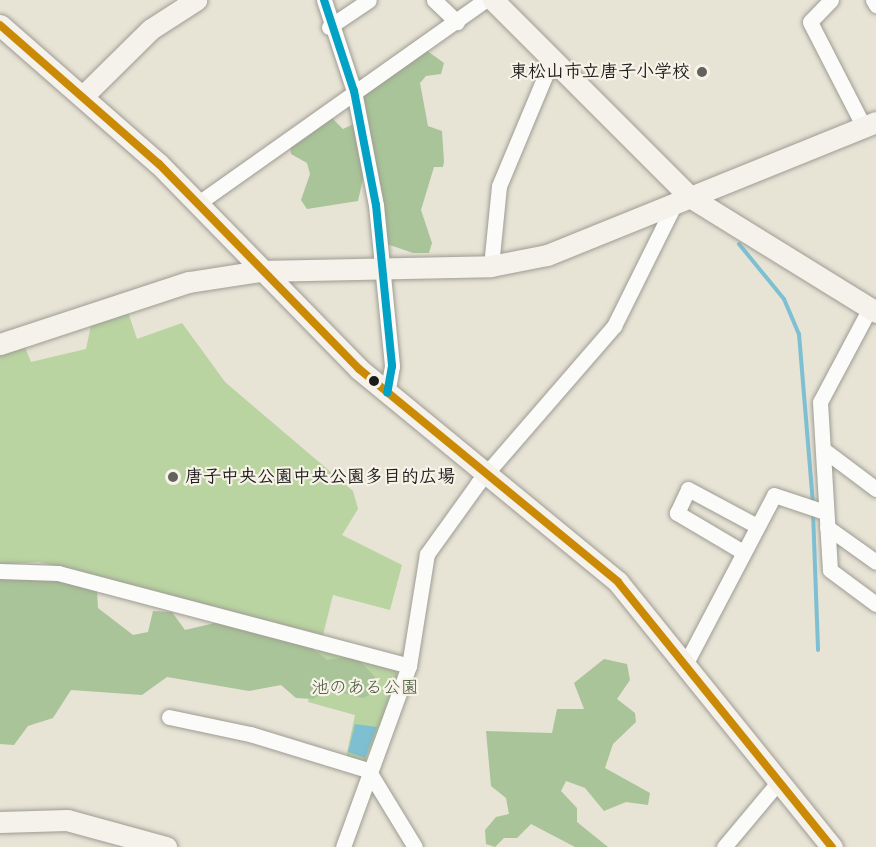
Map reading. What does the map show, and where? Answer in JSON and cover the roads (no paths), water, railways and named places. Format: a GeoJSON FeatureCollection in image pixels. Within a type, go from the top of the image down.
{"type":"FeatureCollection","features":[{"type":"Feature","properties":{"kind":"street"},"geometry":{"type":"LineString","coordinates":[[83,96],[151,29],[196,0]]}},
{"type":"Feature","properties":{"kind":"street"},"geometry":{"type":"LineString","coordinates":[[324,0],[329,27],[354,91],[376,205],[379,271],[391,351],[387,393]]}},
{"type":"Feature","properties":{"kind":"street"},"geometry":{"type":"LineString","coordinates":[[329,27],[369,0]]}},
{"type":"Feature","properties":{"kind":"street"},"geometry":{"type":"LineString","coordinates":[[435,0],[457,22]]}},
{"type":"Feature","properties":{"kind":"street"},"geometry":{"type":"LineString","coordinates":[[197,204],[485,0]]}},
{"type":"Feature","properties":{"kind":"street"},"geometry":{"type":"LineString","coordinates":[[493,0],[552,59],[683,200],[873,310],[820,402],[830,570],[876,604]]}},
{"type":"Feature","properties":{"kind":"street"},"geometry":{"type":"LineString","coordinates":[[0,344],[160,289],[259,271],[379,271],[491,266],[547,255],[870,124],[810,22],[831,0]]}},
{"type":"Feature","properties":{"kind":"street"},"geometry":{"type":"LineString","coordinates":[[873,0],[876,5]]}},
{"type":"Feature","properties":{"kind":"street"},"geometry":{"type":"LineString","coordinates":[[0,25],[83,96],[197,204],[259,271],[387,393],[486,477],[618,582],[687,661],[832,847]]}},
{"type":"Feature","properties":{"kind":"street"},"geometry":{"type":"LineString","coordinates":[[491,266],[499,186],[552,59]]}},
{"type":"Feature","properties":{"kind":"street"},"geometry":{"type":"LineString","coordinates":[[343,847],[368,770],[410,666],[427,554],[486,477],[614,326],[683,200]]}},
{"type":"Feature","properties":{"kind":"street"},"geometry":{"type":"LineString","coordinates":[[824,450],[876,489]]}},
{"type":"Feature","properties":{"kind":"street"},"geometry":{"type":"LineString","coordinates":[[743,552],[677,513],[688,489],[757,526]]}},
{"type":"Feature","properties":{"kind":"street"},"geometry":{"type":"LineString","coordinates":[[687,661],[774,495],[826,519],[876,562]]}},
{"type":"Feature","properties":{"kind":"street"},"geometry":{"type":"LineString","coordinates":[[0,571],[58,573],[410,666]]}},
{"type":"Feature","properties":{"kind":"street"},"geometry":{"type":"LineString","coordinates":[[169,717],[250,734],[368,770],[415,847]]}},
{"type":"Feature","properties":{"kind":"street"},"geometry":{"type":"LineString","coordinates":[[724,847],[780,780]]}},
{"type":"Feature","properties":{"kind":"street"},"geometry":{"type":"LineString","coordinates":[[2,820],[57,819],[114,840],[166,847]]}},
{"type":"Feature","properties":{"kind":"water"},"geometry":{"type":"Polygon","coordinates":[[[355,724],[377,727],[365,758],[348,752],[355,724]]]}},
{"type":"Feature","properties":{"kind":"waterway"},"geometry":{"type":"LineString","coordinates":[[739,244],[784,299],[799,334],[813,505]]}},
{"type":"Feature","properties":{"kind":"waterway"},"geometry":{"type":"LineString","coordinates":[[813,512],[818,650]]}},
{"type":"Feature","properties":{"kind":"place","name":"東松山市立唐子小学校"},"geometry":{"type":"Point","coordinates":[702,72]}},
{"type":"Feature","properties":{"kind":"place","name":"唐子中央公園中央公園多目的広場"},"geometry":{"type":"Point","coordinates":[173,477]}},
{"type":"Feature","properties":{"kind":"park label","name":"池のある公園"},"geometry":{"type":"Point","coordinates":[365,688]}}]}
